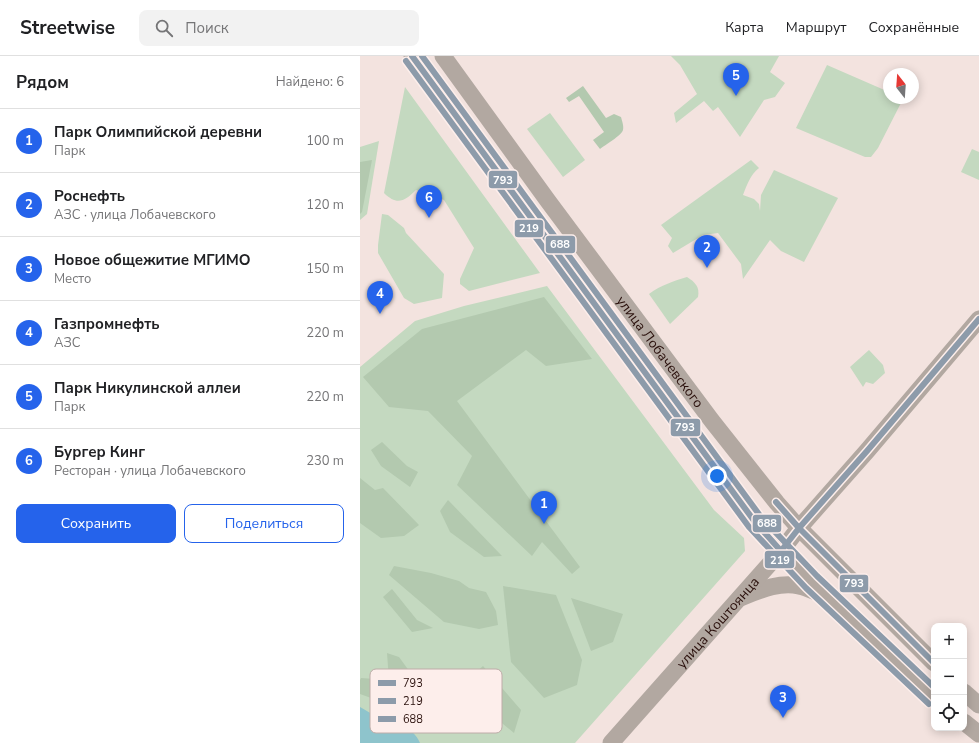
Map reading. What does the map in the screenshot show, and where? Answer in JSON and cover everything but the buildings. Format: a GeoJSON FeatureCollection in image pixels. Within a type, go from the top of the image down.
{"type":"FeatureCollection","features":[{"type":"Feature","properties":{"kind":"main road","name":"улица Лобачевского"},"geometry":{"type":"LineString","coordinates":[[412,56],[750,516],[781,551],[931,695]]}},
{"type":"Feature","properties":{"kind":"main road","name":"улица Лобачевского"},"geometry":{"type":"LineString","coordinates":[[443,56],[530,177],[712,421],[777,503],[799,528],[931,660]]}},
{"type":"Feature","properties":{"kind":"main road","name":"улица Коштоянца"},"geometry":{"type":"LineString","coordinates":[[611,743],[781,551],[799,528],[867,451],[979,319]]}},
{"type":"Feature","properties":{"kind":"main road"},"geometry":{"type":"LineString","coordinates":[[738,599],[762,590],[790,584],[800,586],[829,598]]}},
{"type":"Feature","properties":{"kind":"main road"},"geometry":{"type":"LineString","coordinates":[[967,695],[979,705]]}},
{"type":"Feature","properties":{"kind":"main road"},"geometry":{"type":"LineString","coordinates":[[967,724],[979,734]]}},
{"type":"Feature","properties":{"kind":"green space"},"geometry":{"type":"Polygon","coordinates":[[[671,56],[779,56],[770,72],[785,83],[775,97],[764,100],[740,137],[718,107],[713,111],[704,101],[676,123],[674,113],[697,94],[680,65],[671,56]]]}},
{"type":"Feature","properties":{"kind":"green space"},"geometry":{"type":"Polygon","coordinates":[[[827,65],[883,89],[883,104],[900,104],[878,148],[871,157],[865,157],[796,128],[827,65]]]}},
{"type":"Feature","properties":{"kind":"green space"},"geometry":{"type":"Polygon","coordinates":[[[583,86],[606,118],[614,114],[621,117],[623,128],[622,132],[600,149],[593,140],[604,132],[579,96],[569,102],[566,98],[583,86]]]}},
{"type":"Feature","properties":{"kind":"green space"},"geometry":{"type":"Polygon","coordinates":[[[405,87],[540,273],[469,291],[460,284],[460,279],[474,248],[444,200],[416,190],[408,197],[397,201],[393,200],[384,193],[405,87]]]}},
{"type":"Feature","properties":{"kind":"green space"},"geometry":{"type":"Polygon","coordinates":[[[550,113],[585,160],[563,177],[527,129],[550,113]]]}},
{"type":"Feature","properties":{"kind":"green space"},"geometry":{"type":"Polygon","coordinates":[[[379,141],[367,214],[360,220],[360,147],[379,141]]]}},
{"type":"Feature","properties":{"kind":"green space"},"geometry":{"type":"Polygon","coordinates":[[[972,149],[979,152],[979,180],[961,172],[972,149]]]}},
{"type":"Feature","properties":{"kind":"green space"},"geometry":{"type":"Polygon","coordinates":[[[372,160],[362,212],[360,214],[360,162],[372,160]]]}},
{"type":"Feature","properties":{"kind":"green space"},"geometry":{"type":"Polygon","coordinates":[[[751,160],[759,168],[751,177],[743,195],[754,199],[759,204],[760,211],[761,195],[774,170],[838,198],[804,262],[781,251],[770,240],[743,279],[741,264],[718,233],[703,235],[673,253],[668,246],[672,238],[661,225],[751,160]]]}},
{"type":"Feature","properties":{"kind":"green space"},"geometry":{"type":"Polygon","coordinates":[[[382,214],[388,215],[404,228],[406,233],[444,274],[442,298],[414,304],[404,298],[378,253],[382,214]]]}},
{"type":"Feature","properties":{"kind":"green space"},"geometry":{"type":"Polygon","coordinates":[[[687,277],[696,285],[698,297],[670,324],[649,294],[663,286],[687,277]]]}},
{"type":"Feature","properties":{"kind":"green space"},"geometry":{"type":"Polygon","coordinates":[[[547,286],[714,510],[744,538],[745,551],[575,743],[360,743],[360,367],[415,321],[464,306],[547,286]]]}},
{"type":"Feature","properties":{"kind":"green space"},"geometry":{"type":"Polygon","coordinates":[[[544,297],[592,359],[546,366],[526,350],[457,401],[580,567],[572,574],[542,542],[532,556],[457,485],[472,456],[428,411],[389,407],[363,377],[422,329],[544,297]]]}},
{"type":"Feature","properties":{"kind":"green space"},"geometry":{"type":"Polygon","coordinates":[[[869,350],[883,365],[885,373],[873,384],[866,382],[863,387],[850,367],[869,350]]]}},
{"type":"Feature","properties":{"kind":"green space"},"geometry":{"type":"Polygon","coordinates":[[[382,442],[407,466],[418,472],[410,487],[381,466],[371,450],[382,442]]]}},
{"type":"Feature","properties":{"kind":"green space"},"geometry":{"type":"Polygon","coordinates":[[[360,478],[375,490],[383,488],[419,525],[404,536],[381,538],[360,523],[360,478]]]}},
{"type":"Feature","properties":{"kind":"green space"},"geometry":{"type":"Polygon","coordinates":[[[448,500],[502,556],[484,557],[450,532],[440,511],[448,500]]]}},
{"type":"Feature","properties":{"kind":"green space"},"geometry":{"type":"Polygon","coordinates":[[[394,566],[431,573],[459,581],[469,588],[486,592],[496,611],[498,625],[479,629],[444,622],[389,575],[394,566]]]}},
{"type":"Feature","properties":{"kind":"green space"},"geometry":{"type":"Polygon","coordinates":[[[503,586],[556,595],[582,660],[577,685],[544,698],[511,662],[503,586]]]}},
{"type":"Feature","properties":{"kind":"green space"},"geometry":{"type":"Polygon","coordinates":[[[392,589],[417,620],[433,628],[412,632],[383,597],[392,589]]]}},
{"type":"Feature","properties":{"kind":"green space"},"geometry":{"type":"Polygon","coordinates":[[[571,598],[623,614],[613,642],[591,651],[571,598]]]}},
{"type":"Feature","properties":{"kind":"green space"},"geometry":{"type":"Polygon","coordinates":[[[387,653],[399,657],[408,669],[388,669],[387,653]]]}},
{"type":"Feature","properties":{"kind":"green space"},"geometry":{"type":"Polygon","coordinates":[[[361,678],[370,679],[370,698],[360,694],[361,678]]]}},
{"type":"Feature","properties":{"kind":"green space"},"geometry":{"type":"Polygon","coordinates":[[[502,688],[521,710],[514,733],[502,723],[502,688]]]}},
{"type":"Feature","properties":{"kind":"water"},"geometry":{"type":"Polygon","coordinates":[[[360,707],[370,712],[370,733],[413,733],[420,743],[360,743],[360,707]]]}},
{"type":"Feature","properties":{"kind":"transit line","name":"793"},"geometry":{"type":"LineString","coordinates":[[412,56],[755,522],[781,551],[799,528],[867,451],[979,319]]}},
{"type":"Feature","properties":{"kind":"transit line","name":"688"},"geometry":{"type":"LineString","coordinates":[[422,56],[761,517],[817,576],[931,684]]}},
{"type":"Feature","properties":{"kind":"transit line","name":"219"},"geometry":{"type":"LineString","coordinates":[[406,61],[749,527],[806,588],[929,704]]}},
{"type":"Feature","properties":{"kind":"transit line","name":"793"},"geometry":{"type":"LineString","coordinates":[[776,502],[799,528],[931,660]]}},
{"type":"Feature","properties":{"kind":"place","name":"Парк Никулинской аллеи"},"geometry":{"type":"Point","coordinates":[736,96]}},
{"type":"Feature","properties":{"kind":"place","name":"Бургер Кинг"},"geometry":{"type":"Point","coordinates":[429,218]}},
{"type":"Feature","properties":{"kind":"place","name":"Роснефть"},"geometry":{"type":"Point","coordinates":[707,268]}},
{"type":"Feature","properties":{"kind":"place","name":"Газпромнефть"},"geometry":{"type":"Point","coordinates":[380,314]}},
{"type":"Feature","properties":{"kind":"place","name":"Парк Олимпийской деревни"},"geometry":{"type":"Point","coordinates":[544,524]}},
{"type":"Feature","properties":{"kind":"place","name":"Новое общежитие МГИМО"},"geometry":{"type":"Point","coordinates":[783,718]}}]}
